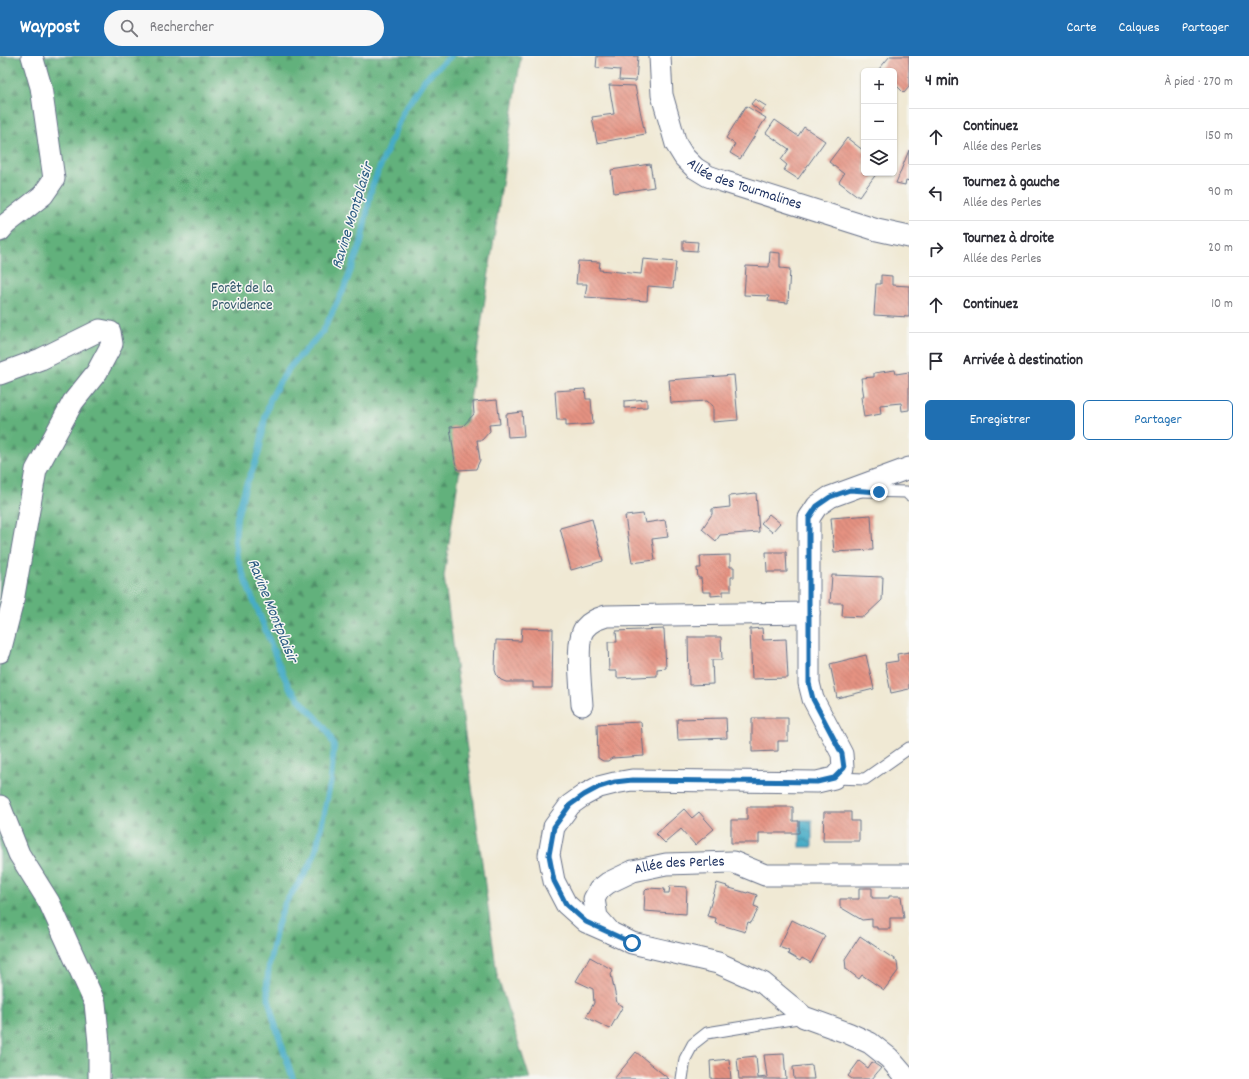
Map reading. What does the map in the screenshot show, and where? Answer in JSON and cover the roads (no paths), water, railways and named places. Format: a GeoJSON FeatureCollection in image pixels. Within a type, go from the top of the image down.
{"type":"FeatureCollection","features":[{"type":"Feature","properties":{"kind":"street"},"geometry":{"type":"LineString","coordinates":[[0,231],[6,224],[43,195],[54,179],[41,86],[32,56]]}},
{"type":"Feature","properties":{"kind":"street","name":"Allée des Tourmalines"},"geometry":{"type":"LineString","coordinates":[[660,56],[662,95],[676,144],[684,157],[695,168],[708,176],[722,181],[877,230],[909,237]]}},
{"type":"Feature","properties":{"kind":"street"},"geometry":{"type":"LineString","coordinates":[[0,374],[41,360],[100,330],[110,332],[112,344],[97,372],[73,402],[36,470],[13,600],[0,652]]}},
{"type":"Feature","properties":{"kind":"street"},"geometry":{"type":"LineString","coordinates":[[834,778],[844,768],[842,754],[813,699],[809,683],[809,518],[817,506],[830,497],[909,468]]}},
{"type":"Feature","properties":{"kind":"street"},"geometry":{"type":"LineString","coordinates":[[582,704],[580,638],[584,629],[593,620],[606,616],[809,612]]}},
{"type":"Feature","properties":{"kind":"street","name":"Allée des Perles"},"geometry":{"type":"LineString","coordinates":[[834,778],[817,782],[632,780],[615,782],[599,787],[570,805],[554,827],[549,855],[554,881],[566,904],[586,922],[632,943],[718,963],[763,983],[804,1017],[848,1033],[870,1043],[889,1058],[907,1079]]}},
{"type":"Feature","properties":{"kind":"street"},"geometry":{"type":"LineString","coordinates":[[0,806],[19,854],[49,902],[95,1003],[99,1043],[99,1079]]}},
{"type":"Feature","properties":{"kind":"street","name":"Allée des Perles"},"geometry":{"type":"LineString","coordinates":[[611,933],[598,916],[594,899],[599,890],[608,883],[633,871],[666,864],[733,862],[765,875],[909,875]]}},
{"type":"Feature","properties":{"kind":"lane"},"geometry":{"type":"LineString","coordinates":[[850,490],[907,492],[909,495]]}},
{"type":"Feature","properties":{"kind":"lane"},"geometry":{"type":"LineString","coordinates":[[834,778],[865,779],[909,748]]}},
{"type":"Feature","properties":{"kind":"lane"},"geometry":{"type":"LineString","coordinates":[[682,1079],[685,1059],[693,1044],[707,1033],[804,1017]]}},
{"type":"Feature","properties":{"kind":"water"},"geometry":{"type":"Polygon","coordinates":[[[800,820],[812,820],[812,847],[800,847],[800,820]]]}},
{"type":"Feature","properties":{"kind":"waterway","name":"Ravine Montplaisir"},"geometry":{"type":"LineString","coordinates":[[293,1079],[269,1001],[267,984],[269,965],[277,927],[285,903],[303,877],[316,850],[331,780],[334,746],[328,732],[289,687],[277,660],[237,557],[235,541],[237,517],[246,485],[259,452],[270,400],[290,367],[323,331],[343,291],[361,243],[372,186],[403,112],[425,79],[451,56]]}},
{"type":"Feature","properties":{"kind":"park label","name":"Forêt de la Providence"},"geometry":{"type":"Point","coordinates":[242,298]}}]}
